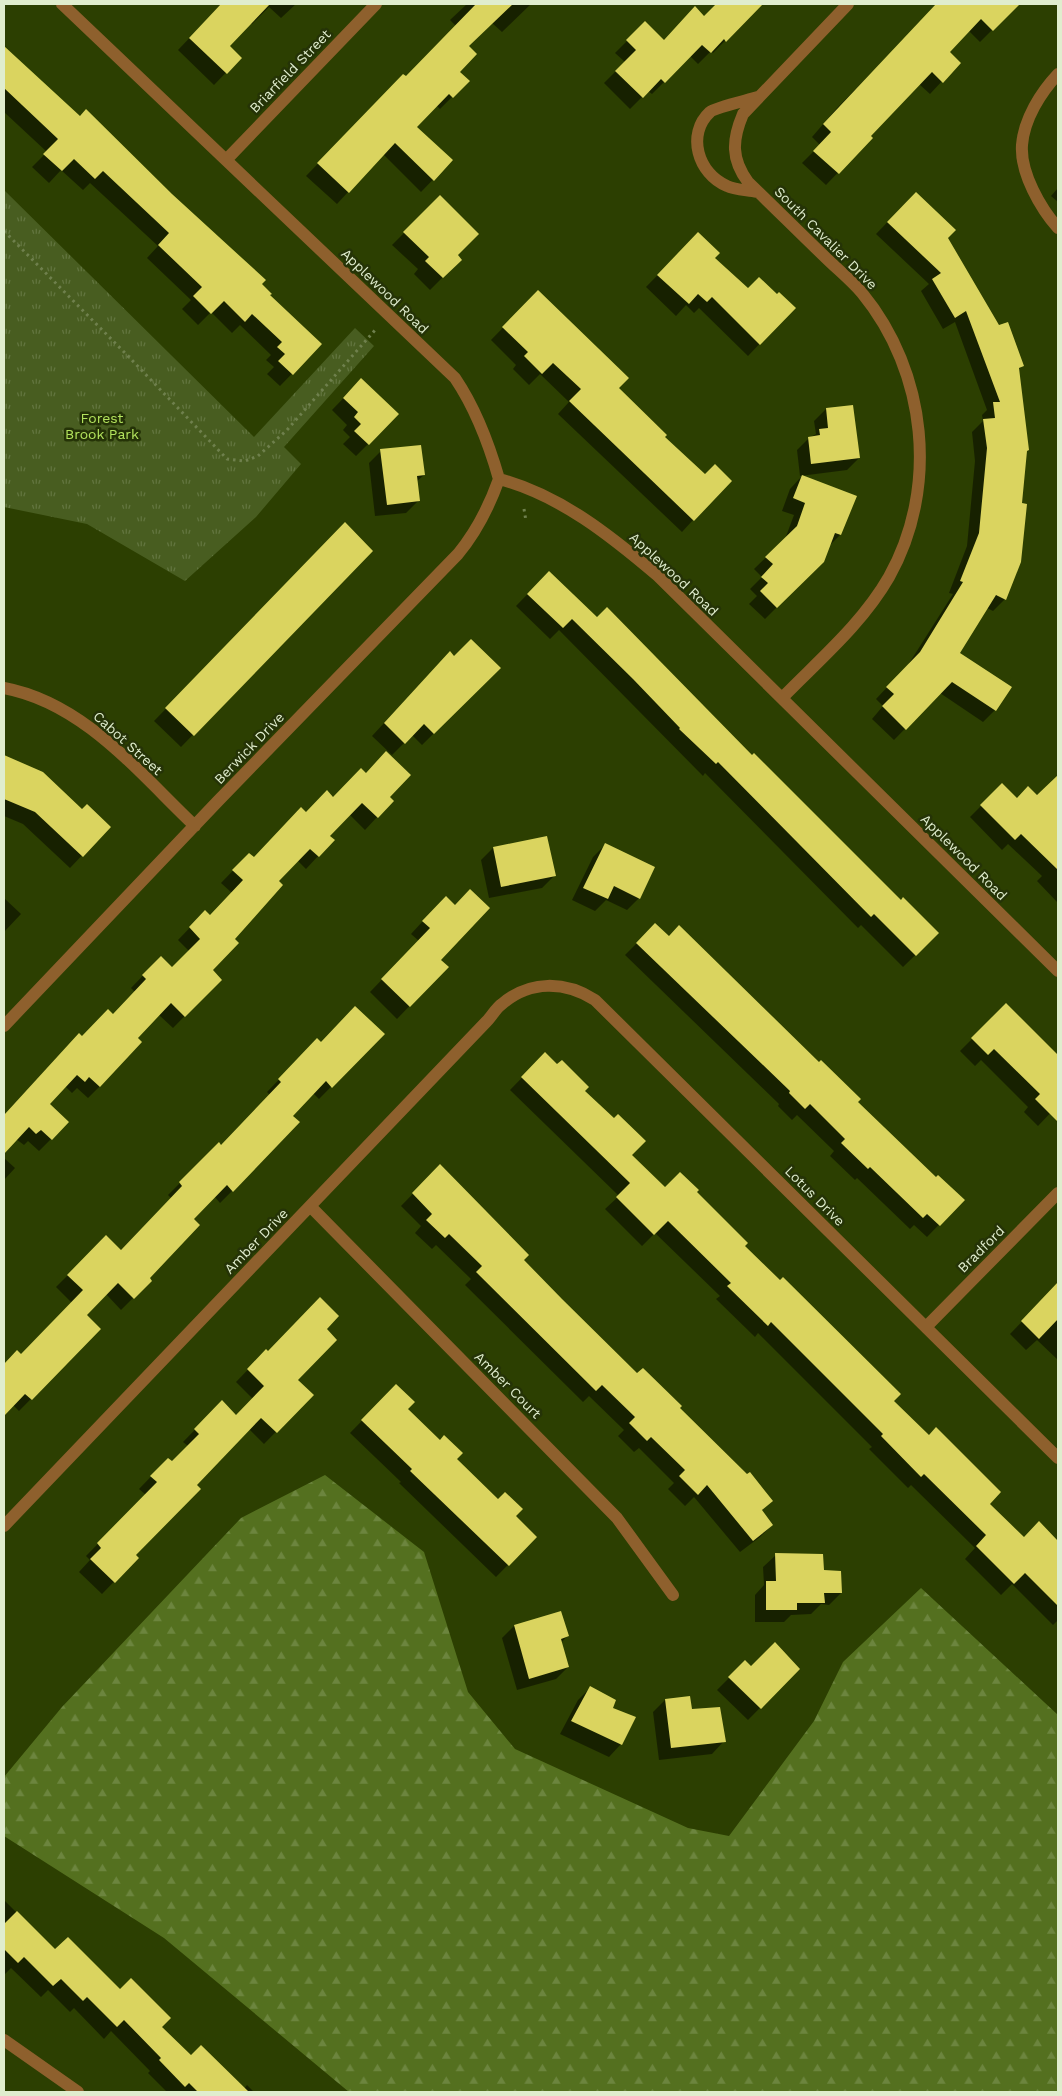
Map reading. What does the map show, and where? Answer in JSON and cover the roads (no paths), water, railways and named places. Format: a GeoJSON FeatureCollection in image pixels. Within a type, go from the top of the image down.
{"type":"FeatureCollection","features":[{"type":"Feature","properties":{"kind":"street","name":"Applewood Road"},"geometry":{"type":"LineString","coordinates":[[62,4],[455,378],[467,395],[484,432],[499,479],[524,486],[556,502],[622,545],[658,576],[1058,971]]}},
{"type":"Feature","properties":{"kind":"street","name":"Briarfield Street"},"geometry":{"type":"LineString","coordinates":[[226,159],[376,4]]}},
{"type":"Feature","properties":{"kind":"street","name":"South Cavalier Drive"},"geometry":{"type":"LineString","coordinates":[[782,698],[861,618],[889,577],[904,545],[919,482],[920,447],[917,412],[909,380],[884,325],[862,293],[758,192],[743,175],[734,147],[736,132],[743,114],[848,4]]}},
{"type":"Feature","properties":{"kind":"street"},"geometry":{"type":"LineString","coordinates":[[1058,74],[1031,112],[1022,145],[1024,165],[1033,190],[1048,217],[1058,228]]}},
{"type":"Feature","properties":{"kind":"street"},"geometry":{"type":"LineString","coordinates":[[758,97],[711,111],[697,129],[697,148],[705,171],[727,186],[758,192]]}},
{"type":"Feature","properties":{"kind":"street","name":"Berwick Drive"},"geometry":{"type":"LineString","coordinates":[[4,1026],[458,554],[476,530],[499,479]]}},
{"type":"Feature","properties":{"kind":"street","name":"Cabot Street"},"geometry":{"type":"LineString","coordinates":[[4,688],[18,690],[49,702],[78,718],[98,734],[195,826]]}},
{"type":"Feature","properties":{"kind":"street","name":"Lotus Drive"},"geometry":{"type":"LineString","coordinates":[[535,987],[548,985],[572,988],[595,1000],[1058,1458]]}},
{"type":"Feature","properties":{"kind":"street","name":"Amber Drive"},"geometry":{"type":"LineString","coordinates":[[4,1526],[487,1021],[501,1004],[521,991],[535,987]]}},
{"type":"Feature","properties":{"kind":"street","name":"Bradford"},"geometry":{"type":"LineString","coordinates":[[926,1327],[1058,1193]]}},
{"type":"Feature","properties":{"kind":"street","name":"Amber Court"},"geometry":{"type":"LineString","coordinates":[[310,1206],[617,1518],[673,1595]]}},
{"type":"Feature","properties":{"kind":"street"},"geometry":{"type":"LineString","coordinates":[[4,1507],[13,1516]]}},
{"type":"Feature","properties":{"kind":"street"},"geometry":{"type":"LineString","coordinates":[[4,2040],[78,2092]]}},
{"type":"Feature","properties":{"kind":"park label","name":"Forest Brook Park"},"geometry":{"type":"Point","coordinates":[102,426]}}]}
